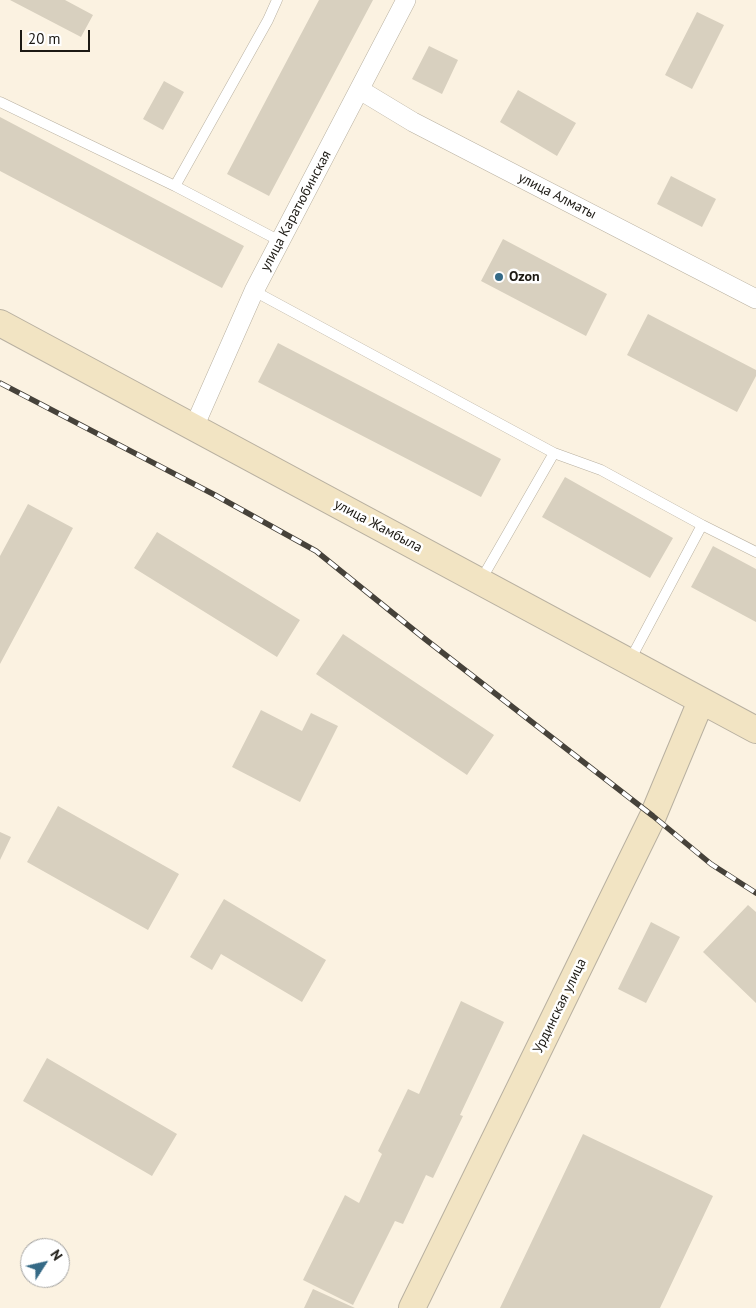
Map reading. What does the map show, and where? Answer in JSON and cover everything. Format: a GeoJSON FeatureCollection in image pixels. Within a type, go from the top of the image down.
{"type":"FeatureCollection","features":[{"type":"Feature","properties":{"kind":"street","name":"улица Каратюбинская"},"geometry":{"type":"LineString","coordinates":[[194,427],[254,291],[406,0]]}},
{"type":"Feature","properties":{"kind":"street","name":"улица Алматы"},"geometry":{"type":"LineString","coordinates":[[360,90],[413,122],[756,299]]}},
{"type":"Feature","properties":{"kind":"street","name":"улица Жамбыла"},"geometry":{"type":"LineString","coordinates":[[0,324],[756,730]]}},
{"type":"Feature","properties":{"kind":"street","name":"Урдинская улица"},"geometry":{"type":"LineString","coordinates":[[412,1308],[653,816],[701,701]]}},
{"type":"Feature","properties":{"kind":"lane"},"geometry":{"type":"LineString","coordinates":[[175,186],[268,20],[277,0]]}},
{"type":"Feature","properties":{"kind":"lane"},"geometry":{"type":"LineString","coordinates":[[0,102],[175,186],[280,241]]}},
{"type":"Feature","properties":{"kind":"lane"},"geometry":{"type":"LineString","coordinates":[[254,291],[554,454],[601,470],[756,552]]}},
{"type":"Feature","properties":{"kind":"lane"},"geometry":{"type":"LineString","coordinates":[[481,581],[554,454]]}},
{"type":"Feature","properties":{"kind":"lane"},"geometry":{"type":"LineString","coordinates":[[628,662],[702,525]]}},
{"type":"Feature","properties":{"kind":"building"},"geometry":{"type":"Polygon","coordinates":[[[10,0],[65,0],[93,15],[81,37],[10,0]]]}},
{"type":"Feature","properties":{"kind":"building"},"geometry":{"type":"Polygon","coordinates":[[[319,0],[373,0],[269,196],[227,174],[319,0]]]}},
{"type":"Feature","properties":{"kind":"building"},"geometry":{"type":"Polygon","coordinates":[[[697,12],[724,25],[692,89],[665,75],[697,12]]]}},
{"type":"Feature","properties":{"kind":"building"},"geometry":{"type":"Polygon","coordinates":[[[429,46],[458,60],[442,94],[412,79],[429,46]]]}},
{"type":"Feature","properties":{"kind":"building"},"geometry":{"type":"Polygon","coordinates":[[[164,81],[184,92],[163,130],[143,119],[164,81]]]}},
{"type":"Feature","properties":{"kind":"building"},"geometry":{"type":"Polygon","coordinates":[[[518,90],[576,123],[557,156],[500,122],[518,90]]]}},
{"type":"Feature","properties":{"kind":"building"},"geometry":{"type":"Polygon","coordinates":[[[0,117],[244,246],[222,288],[0,171],[0,117]]]}},
{"type":"Feature","properties":{"kind":"building"},"geometry":{"type":"Polygon","coordinates":[[[671,176],[716,199],[702,227],[657,204],[671,176]]]}},
{"type":"Feature","properties":{"kind":"building"},"geometry":{"type":"Polygon","coordinates":[[[503,239],[607,294],[586,336],[481,281],[503,239]]]}},
{"type":"Feature","properties":{"kind":"building"},"geometry":{"type":"Polygon","coordinates":[[[648,314],[756,370],[756,376],[737,412],[627,355],[648,314]]]}},
{"type":"Feature","properties":{"kind":"building"},"geometry":{"type":"Polygon","coordinates":[[[278,343],[501,459],[481,497],[258,382],[278,343]]]}},
{"type":"Feature","properties":{"kind":"building"},"geometry":{"type":"Polygon","coordinates":[[[565,477],[673,538],[650,578],[542,517],[565,477]]]}},
{"type":"Feature","properties":{"kind":"building"},"geometry":{"type":"Polygon","coordinates":[[[28,504],[73,528],[0,664],[0,556],[28,504]]]}},
{"type":"Feature","properties":{"kind":"building"},"geometry":{"type":"Polygon","coordinates":[[[157,532],[300,620],[277,657],[134,568],[157,532]]]}},
{"type":"Feature","properties":{"kind":"building"},"geometry":{"type":"Polygon","coordinates":[[[713,546],[756,569],[756,622],[691,587],[713,546]]]}},
{"type":"Feature","properties":{"kind":"building"},"geometry":{"type":"Polygon","coordinates":[[[343,634],[494,735],[467,775],[316,674],[343,634]]]}},
{"type":"Feature","properties":{"kind":"building"},"geometry":{"type":"Polygon","coordinates":[[[261,710],[302,731],[311,713],[338,726],[300,802],[232,767],[261,710]]]}},
{"type":"Feature","properties":{"kind":"building"},"geometry":{"type":"Polygon","coordinates":[[[58,806],[179,874],[148,930],[27,862],[58,806]]]}},
{"type":"Feature","properties":{"kind":"building"},"geometry":{"type":"Polygon","coordinates":[[[0,832],[11,837],[0,860],[0,832]]]}},
{"type":"Feature","properties":{"kind":"building"},"geometry":{"type":"Polygon","coordinates":[[[224,899],[326,960],[302,1002],[221,954],[212,970],[190,957],[224,899]]]}},
{"type":"Feature","properties":{"kind":"building"},"geometry":{"type":"Polygon","coordinates":[[[748,905],[756,912],[756,1003],[703,952],[748,905]]]}},
{"type":"Feature","properties":{"kind":"building"},"geometry":{"type":"Polygon","coordinates":[[[651,922],[680,937],[646,1003],[618,989],[651,922]]]}},
{"type":"Feature","properties":{"kind":"building"},"geometry":{"type":"Polygon","coordinates":[[[461,1001],[504,1022],[460,1115],[463,1116],[433,1178],[426,1175],[403,1224],[395,1221],[353,1305],[303,1280],[345,1195],[359,1203],[382,1154],[378,1151],[408,1089],[419,1094],[461,1001]]]}},
{"type":"Feature","properties":{"kind":"building"},"geometry":{"type":"Polygon","coordinates":[[[47,1058],[177,1134],[152,1176],[23,1101],[47,1058]]]}},
{"type":"Feature","properties":{"kind":"building"},"geometry":{"type":"Polygon","coordinates":[[[583,1134],[713,1196],[660,1308],[500,1308],[583,1134]]]}},
{"type":"Feature","properties":{"kind":"building"},"geometry":{"type":"Polygon","coordinates":[[[313,1289],[355,1308],[304,1308],[313,1289]]]}},
{"type":"Feature","properties":{"kind":"railway"},"geometry":{"type":"LineString","coordinates":[[0,383],[215,495],[316,551],[425,639],[653,816],[711,864],[756,893]]}},
{"type":"Feature","properties":{"kind":"place","name":"Ozon"},"geometry":{"type":"Point","coordinates":[499,277]}}]}
